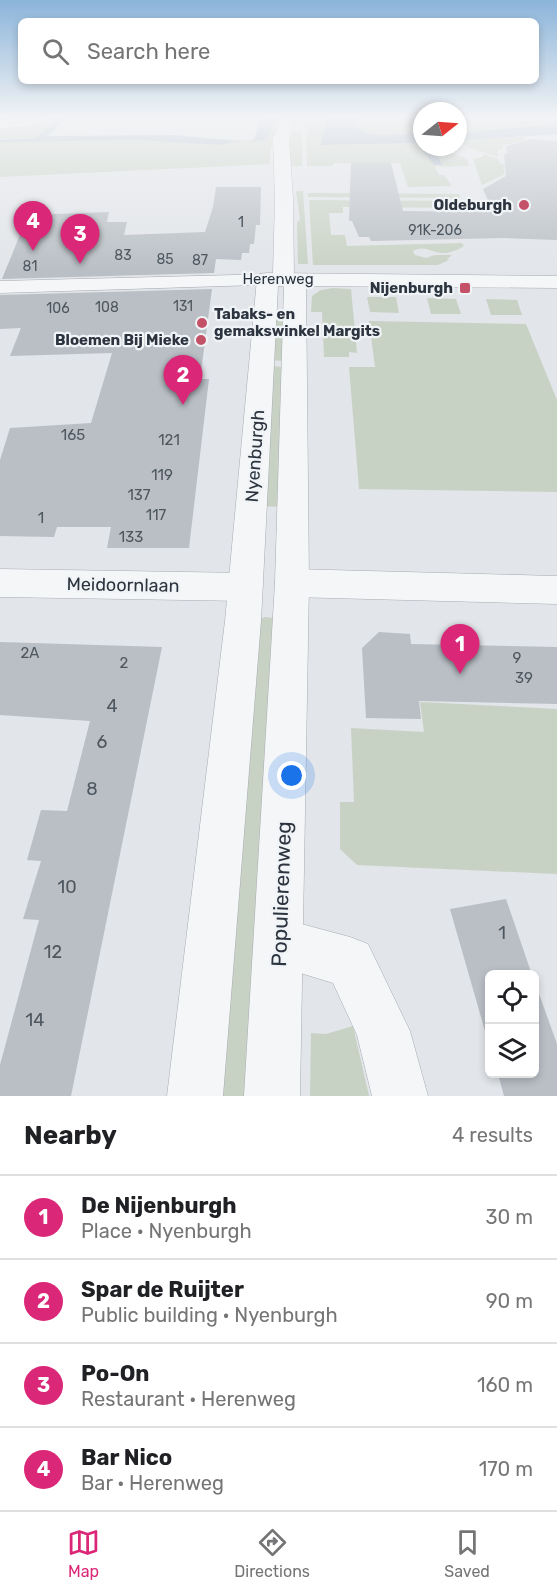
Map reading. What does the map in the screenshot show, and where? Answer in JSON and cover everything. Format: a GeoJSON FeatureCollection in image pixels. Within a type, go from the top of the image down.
{"type":"FeatureCollection","features":[{"type":"Feature","properties":{"kind":"street"},"geometry":{"type":"LineString","coordinates":[[282,279],[283,169]]}},
{"type":"Feature","properties":{"kind":"street","name":"Herenweg"},"geometry":{"type":"LineString","coordinates":[[0,287],[282,279],[557,282]]}},
{"type":"Feature","properties":{"kind":"street","name":"Nyenburgh"},"geometry":{"type":"LineString","coordinates":[[282,279],[292,584]]}},
{"type":"Feature","properties":{"kind":"street","name":"Nyenburgh"},"geometry":{"type":"LineString","coordinates":[[246,587],[282,279]]}},
{"type":"Feature","properties":{"kind":"street","name":"Meidoornlaan"},"geometry":{"type":"LineString","coordinates":[[0,583],[246,587]]}},
{"type":"Feature","properties":{"kind":"street"},"geometry":{"type":"LineString","coordinates":[[195,1096],[246,587],[292,584],[557,590]]}},
{"type":"Feature","properties":{"kind":"street","name":"Populierenweg"},"geometry":{"type":"LineString","coordinates":[[272,1096],[292,584]]}},
{"type":"Feature","properties":{"kind":"street"},"geometry":{"type":"LineString","coordinates":[[279,943],[350,962],[383,1031],[400,1096]]}},
{"type":"Feature","properties":{"kind":"green space"},"geometry":{"type":"Polygon","coordinates":[[[0,169],[163,169],[0,177],[0,169]]]}},
{"type":"Feature","properties":{"kind":"green space"},"geometry":{"type":"Polygon","coordinates":[[[402,169],[436,169],[439,175],[444,175],[452,186],[408,187],[402,169]]]}},
{"type":"Feature","properties":{"kind":"green space"},"geometry":{"type":"Polygon","coordinates":[[[477,169],[504,169],[505,174],[482,185],[477,169]]]}},
{"type":"Feature","properties":{"kind":"green space"},"geometry":{"type":"Polygon","coordinates":[[[296,191],[303,191],[308,264],[298,264],[297,222],[300,220],[296,191]]]}},
{"type":"Feature","properties":{"kind":"green space"},"geometry":{"type":"Polygon","coordinates":[[[308,193],[459,194],[460,198],[308,197],[308,193]]]}},
{"type":"Feature","properties":{"kind":"green space"},"geometry":{"type":"Polygon","coordinates":[[[309,200],[468,201],[471,208],[343,207],[343,213],[329,213],[331,235],[345,235],[347,246],[462,243],[464,246],[447,253],[422,249],[413,251],[415,255],[426,258],[435,255],[452,255],[447,259],[449,260],[438,265],[313,265],[309,200]]]}},
{"type":"Feature","properties":{"kind":"green space"},"geometry":{"type":"Polygon","coordinates":[[[351,289],[357,353],[349,352],[349,357],[324,357],[322,312],[311,312],[312,296],[321,290],[351,289]]]}},
{"type":"Feature","properties":{"kind":"green space"},"geometry":{"type":"Polygon","coordinates":[[[367,297],[396,297],[399,313],[370,312],[367,297]]]}},
{"type":"Feature","properties":{"kind":"green space"},"geometry":{"type":"Polygon","coordinates":[[[427,298],[456,299],[461,314],[431,314],[427,298]]]}},
{"type":"Feature","properties":{"kind":"green space"},"geometry":{"type":"Polygon","coordinates":[[[486,299],[517,300],[522,315],[491,315],[486,299]]]}},
{"type":"Feature","properties":{"kind":"green space"},"geometry":{"type":"Polygon","coordinates":[[[273,315],[285,315],[284,361],[270,360],[273,315]]]}},
{"type":"Feature","properties":{"kind":"green space"},"geometry":{"type":"Polygon","coordinates":[[[369,321],[526,324],[557,400],[557,492],[359,489],[349,367],[375,367],[369,321]]]}},
{"type":"Feature","properties":{"kind":"green space"},"geometry":{"type":"Polygon","coordinates":[[[270,366],[284,367],[280,507],[262,506],[270,366]]]}},
{"type":"Feature","properties":{"kind":"green space"},"geometry":{"type":"Polygon","coordinates":[[[273,618],[278,622],[250,1096],[212,1096],[248,693],[260,619],[273,618]]]}},
{"type":"Feature","properties":{"kind":"green space"},"geometry":{"type":"Polygon","coordinates":[[[420,702],[557,709],[557,874],[357,865],[340,849],[340,802],[354,802],[351,728],[424,732],[420,702]]]}},
{"type":"Feature","properties":{"kind":"green space"},"geometry":{"type":"Polygon","coordinates":[[[353,1026],[369,1096],[310,1096],[311,1033],[326,1034],[353,1026]]]}},
{"type":"Feature","properties":{"kind":"building","name":"Oldeburgh"},"geometry":{"type":"Polygon","coordinates":[[[351,169],[393,169],[403,211],[493,212],[483,189],[506,176],[505,169],[557,169],[557,240],[504,238],[371,241],[369,237],[359,237],[352,221],[349,221],[351,169]]]}},
{"type":"Feature","properties":{"kind":"building"},"geometry":{"type":"Polygon","coordinates":[[[216,187],[261,187],[260,225],[256,225],[254,244],[250,244],[249,253],[242,253],[241,260],[216,259],[214,273],[2,279],[28,215],[109,212],[107,222],[127,222],[124,235],[205,232],[213,207],[216,187]]]}},
{"type":"Feature","properties":{"kind":"building"},"geometry":{"type":"Polygon","coordinates":[[[212,289],[200,379],[209,379],[189,548],[107,548],[111,527],[57,527],[54,537],[0,536],[0,460],[10,428],[91,423],[112,353],[10,356],[21,328],[0,329],[0,295],[212,289]]]}},
{"type":"Feature","properties":{"kind":"building"},"geometry":{"type":"Polygon","coordinates":[[[379,632],[410,634],[411,644],[557,647],[557,704],[419,701],[421,719],[366,718],[362,648],[379,632]]]}},
{"type":"Feature","properties":{"kind":"building"},"geometry":{"type":"Polygon","coordinates":[[[0,642],[162,647],[71,1096],[0,1096],[0,1065],[39,920],[23,919],[41,861],[27,860],[41,810],[67,811],[90,721],[0,715],[0,642]]]}},
{"type":"Feature","properties":{"kind":"building"},"geometry":{"type":"Polygon","coordinates":[[[506,899],[530,970],[485,970],[485,1031],[450,909],[506,899]]]}},
{"type":"Feature","properties":{"kind":"building"},"geometry":{"type":"Polygon","coordinates":[[[539,994],[557,1044],[557,1096],[504,1096],[499,1078],[539,1078],[539,994]]]}},
{"type":"Feature","properties":{"kind":"place","name":"Oldeburgh"},"geometry":{"type":"Point","coordinates":[524,205]}},
{"type":"Feature","properties":{"kind":"place","name":"Bar Nico"},"geometry":{"type":"Point","coordinates":[33,251]}},
{"type":"Feature","properties":{"kind":"place","name":"Po-On"},"geometry":{"type":"Point","coordinates":[80,264]}},
{"type":"Feature","properties":{"kind":"place","name":"Nijenburgh"},"geometry":{"type":"Point","coordinates":[465,288]}},
{"type":"Feature","properties":{"kind":"place","name":"Tabaks- en gemakswinkel Margits"},"geometry":{"type":"Point","coordinates":[202,323]}},
{"type":"Feature","properties":{"kind":"place","name":"Bloemen Bij Mieke"},"geometry":{"type":"Point","coordinates":[201,340]}},
{"type":"Feature","properties":{"kind":"place","name":"Spar de Ruijter"},"geometry":{"type":"Point","coordinates":[183,405]}},
{"type":"Feature","properties":{"kind":"place","name":"De Nijenburgh"},"geometry":{"type":"Point","coordinates":[460,674]}}]}
